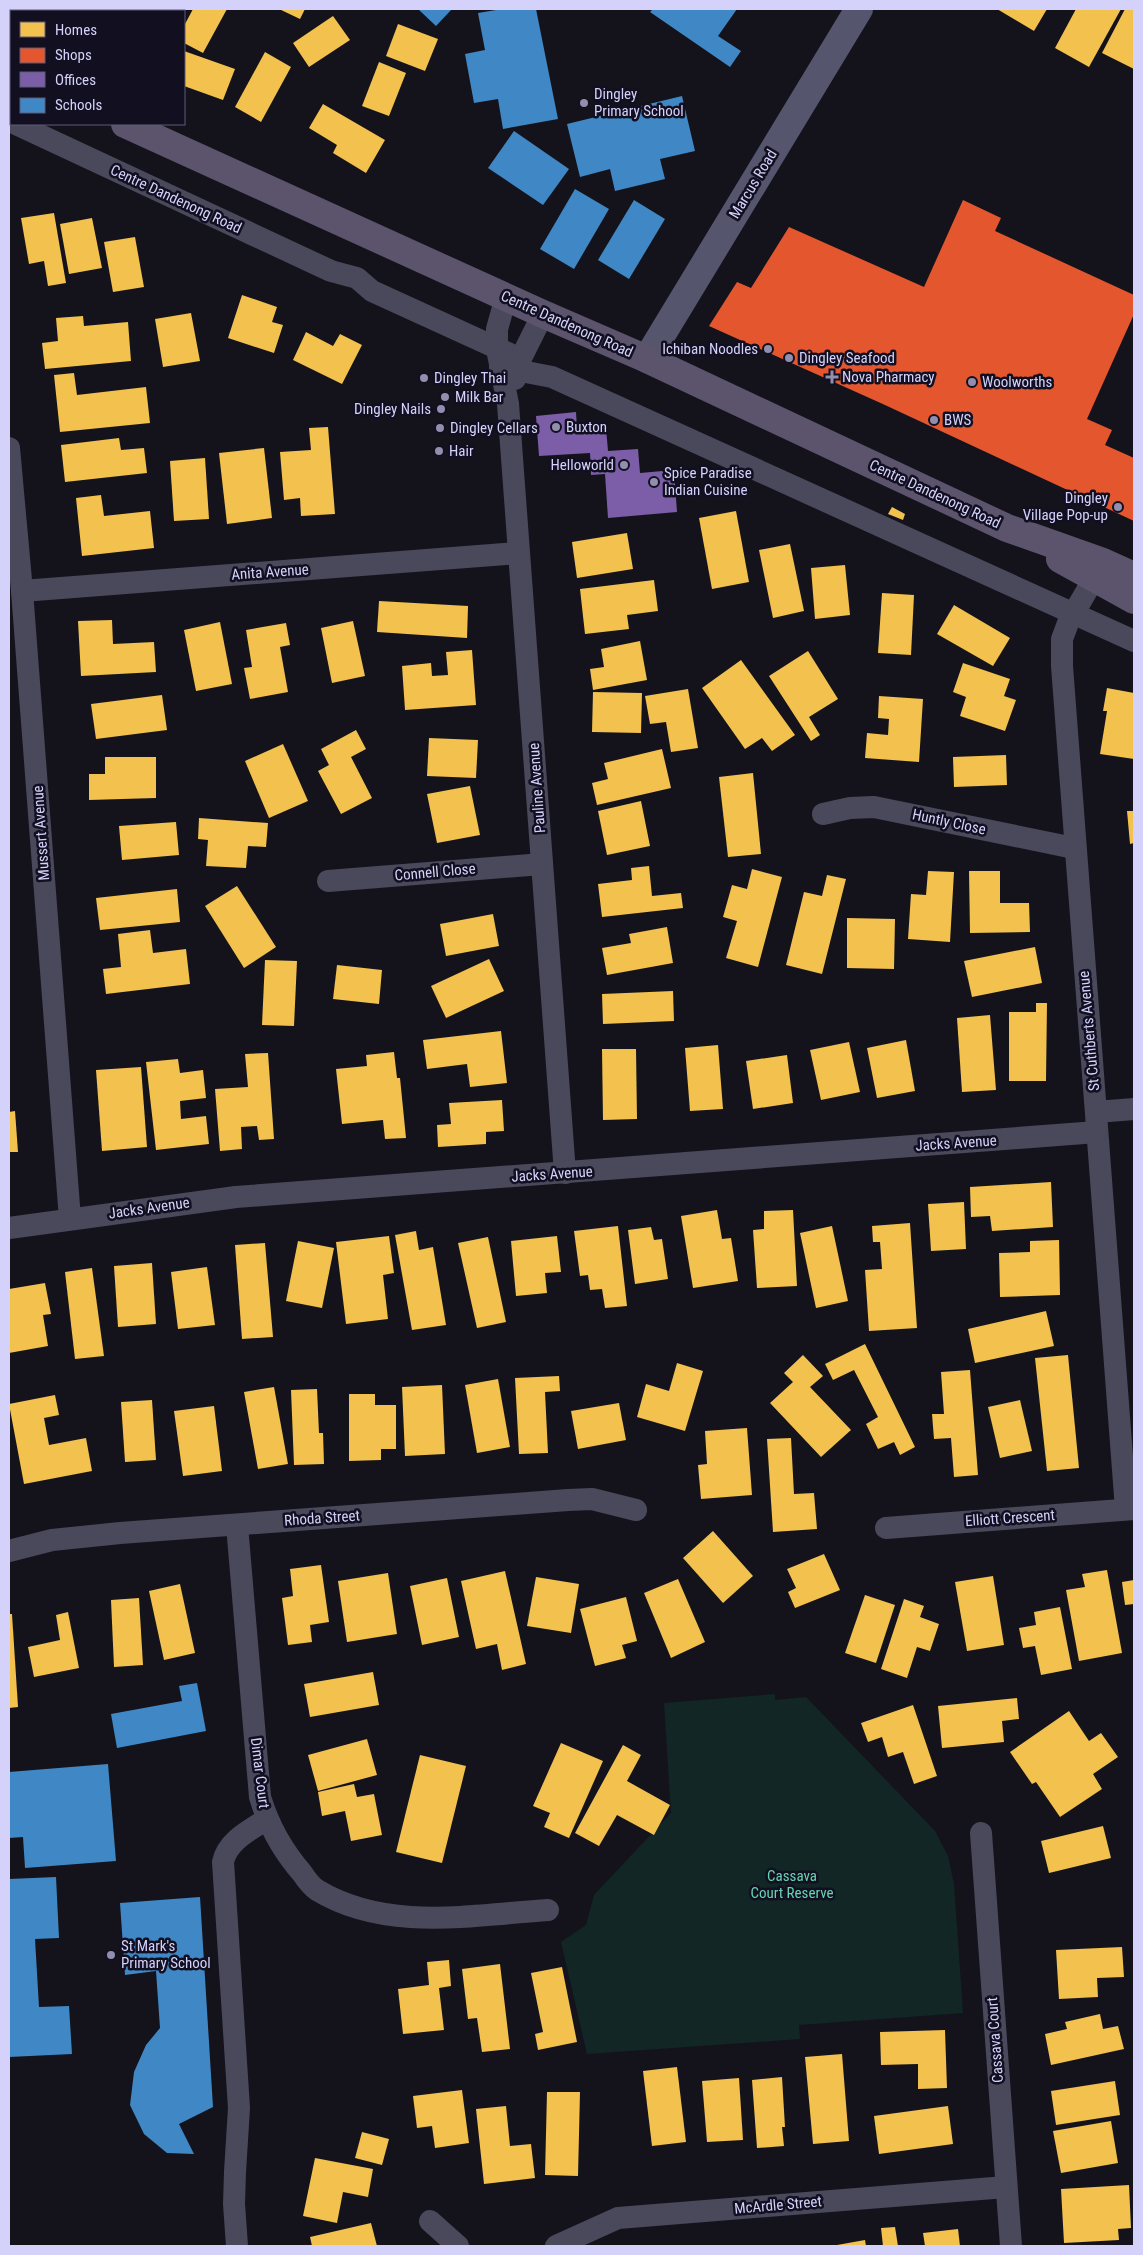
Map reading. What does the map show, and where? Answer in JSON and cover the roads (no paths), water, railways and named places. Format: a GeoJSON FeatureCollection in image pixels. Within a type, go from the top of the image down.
{"type":"FeatureCollection","features":[{"type":"Feature","properties":{"kind":"main road","name":"Marcus Road"},"geometry":{"type":"LineString","coordinates":[[647,359],[860,9]]}},
{"type":"Feature","properties":{"kind":"main road","name":"Centre Dandenong Road"},"geometry":{"type":"LineString","coordinates":[[127,125],[543,314],[647,359],[1007,528],[1098,571],[1134,600]]}},
{"type":"Feature","properties":{"kind":"main road","name":"Centre Dandenong Road"},"geometry":{"type":"LineString","coordinates":[[1098,571],[1134,576]]}},
{"type":"Feature","properties":{"kind":"street","name":"Centre Dandenong Road"},"geometry":{"type":"LineString","coordinates":[[19,125],[331,271],[357,278],[372,291],[509,361],[552,377],[1134,641]]}},
{"type":"Feature","properties":{"kind":"street","name":"Pauline Avenue"},"geometry":{"type":"LineString","coordinates":[[506,297],[497,329],[509,361],[508,404],[518,553],[565,1173]]}},
{"type":"Feature","properties":{"kind":"street","name":"Pauline Avenue"},"geometry":{"type":"LineString","coordinates":[[509,361],[543,314]]}},
{"type":"Feature","properties":{"kind":"street","name":"Mussert Avenue"},"geometry":{"type":"LineString","coordinates":[[9,448],[22,591],[70,1219]]}},
{"type":"Feature","properties":{"kind":"street","name":"Anita Avenue"},"geometry":{"type":"LineString","coordinates":[[22,591],[518,553]]}},
{"type":"Feature","properties":{"kind":"street","name":"St Cuthberts Avenue"},"geometry":{"type":"LineString","coordinates":[[1098,571],[1073,613],[1062,639],[1062,659],[1074,848],[1130,1509]]}},
{"type":"Feature","properties":{"kind":"street","name":"Huntly Close"},"geometry":{"type":"LineString","coordinates":[[823,814],[850,808],[881,808],[1074,848]]}},
{"type":"Feature","properties":{"kind":"street","name":"Connell Close"},"geometry":{"type":"LineString","coordinates":[[328,881],[542,864]]}},
{"type":"Feature","properties":{"kind":"street","name":"Jacks Avenue"},"geometry":{"type":"LineString","coordinates":[[9,1228],[236,1197],[565,1173],[1096,1122],[1134,1109]]}},
{"type":"Feature","properties":{"kind":"street","name":"Rhoda Street"},"geometry":{"type":"LineString","coordinates":[[9,1551],[52,1540],[77,1537],[568,1500],[592,1499],[636,1510]]}},
{"type":"Feature","properties":{"kind":"street","name":"Elliott Crescent"},"geometry":{"type":"LineString","coordinates":[[886,1528],[1130,1509]]}},
{"type":"Feature","properties":{"kind":"street","name":"Dimar Court"},"geometry":{"type":"LineString","coordinates":[[237,1525],[260,1797],[267,1818],[281,1847],[315,1889],[360,1910],[422,1919],[548,1910]]}},
{"type":"Feature","properties":{"kind":"street"},"geometry":{"type":"LineString","coordinates":[[237,2246],[234,2172],[240,2108],[223,1862],[224,1855],[233,1843],[267,1818]]}},
{"type":"Feature","properties":{"kind":"street","name":"Cassava Court"},"geometry":{"type":"LineString","coordinates":[[981,1833],[1011,2246]]}},
{"type":"Feature","properties":{"kind":"street","name":"McArdle Street"},"geometry":{"type":"LineString","coordinates":[[556,2246],[618,2218],[1006,2187]]}},
{"type":"Feature","properties":{"kind":"street"},"geometry":{"type":"LineString","coordinates":[[430,2221],[458,2246]]}},
{"type":"Feature","properties":{"kind":"place","name":"Dingley Primary School"},"geometry":{"type":"Point","coordinates":[584,103]}},
{"type":"Feature","properties":{"kind":"place","name":"Ichiban Noodles"},"geometry":{"type":"Point","coordinates":[768,349]}},
{"type":"Feature","properties":{"kind":"place","name":"Dingley Seafood"},"geometry":{"type":"Point","coordinates":[789,358]}},
{"type":"Feature","properties":{"kind":"place","name":"Nova Pharmacy"},"geometry":{"type":"Point","coordinates":[832,377]}},
{"type":"Feature","properties":{"kind":"place","name":"Dingley Thai"},"geometry":{"type":"Point","coordinates":[424,378]}},
{"type":"Feature","properties":{"kind":"place","name":"Woolworths"},"geometry":{"type":"Point","coordinates":[972,382]}},
{"type":"Feature","properties":{"kind":"place","name":"Milk Bar"},"geometry":{"type":"Point","coordinates":[445,397]}},
{"type":"Feature","properties":{"kind":"place","name":"Dingley Nails"},"geometry":{"type":"Point","coordinates":[441,409]}},
{"type":"Feature","properties":{"kind":"place","name":"BWS"},"geometry":{"type":"Point","coordinates":[934,420]}},
{"type":"Feature","properties":{"kind":"place","name":"Buxton"},"geometry":{"type":"Point","coordinates":[556,427]}},
{"type":"Feature","properties":{"kind":"place","name":"Dingley Cellars"},"geometry":{"type":"Point","coordinates":[440,428]}},
{"type":"Feature","properties":{"kind":"place","name":"Hair"},"geometry":{"type":"Point","coordinates":[439,451]}},
{"type":"Feature","properties":{"kind":"place","name":"Helloworld"},"geometry":{"type":"Point","coordinates":[624,465]}},
{"type":"Feature","properties":{"kind":"place","name":"Spice Paradise Indian Cuisine"},"geometry":{"type":"Point","coordinates":[654,482]}},
{"type":"Feature","properties":{"kind":"place","name":"Dingley Village Pop-up"},"geometry":{"type":"Point","coordinates":[1118,507]}},
{"type":"Feature","properties":{"kind":"place","name":"St Mark's Primary School"},"geometry":{"type":"Point","coordinates":[111,1955]}},
{"type":"Feature","properties":{"kind":"park label","name":"Cassava Court Reserve"},"geometry":{"type":"Point","coordinates":[792,1884]}}]}
